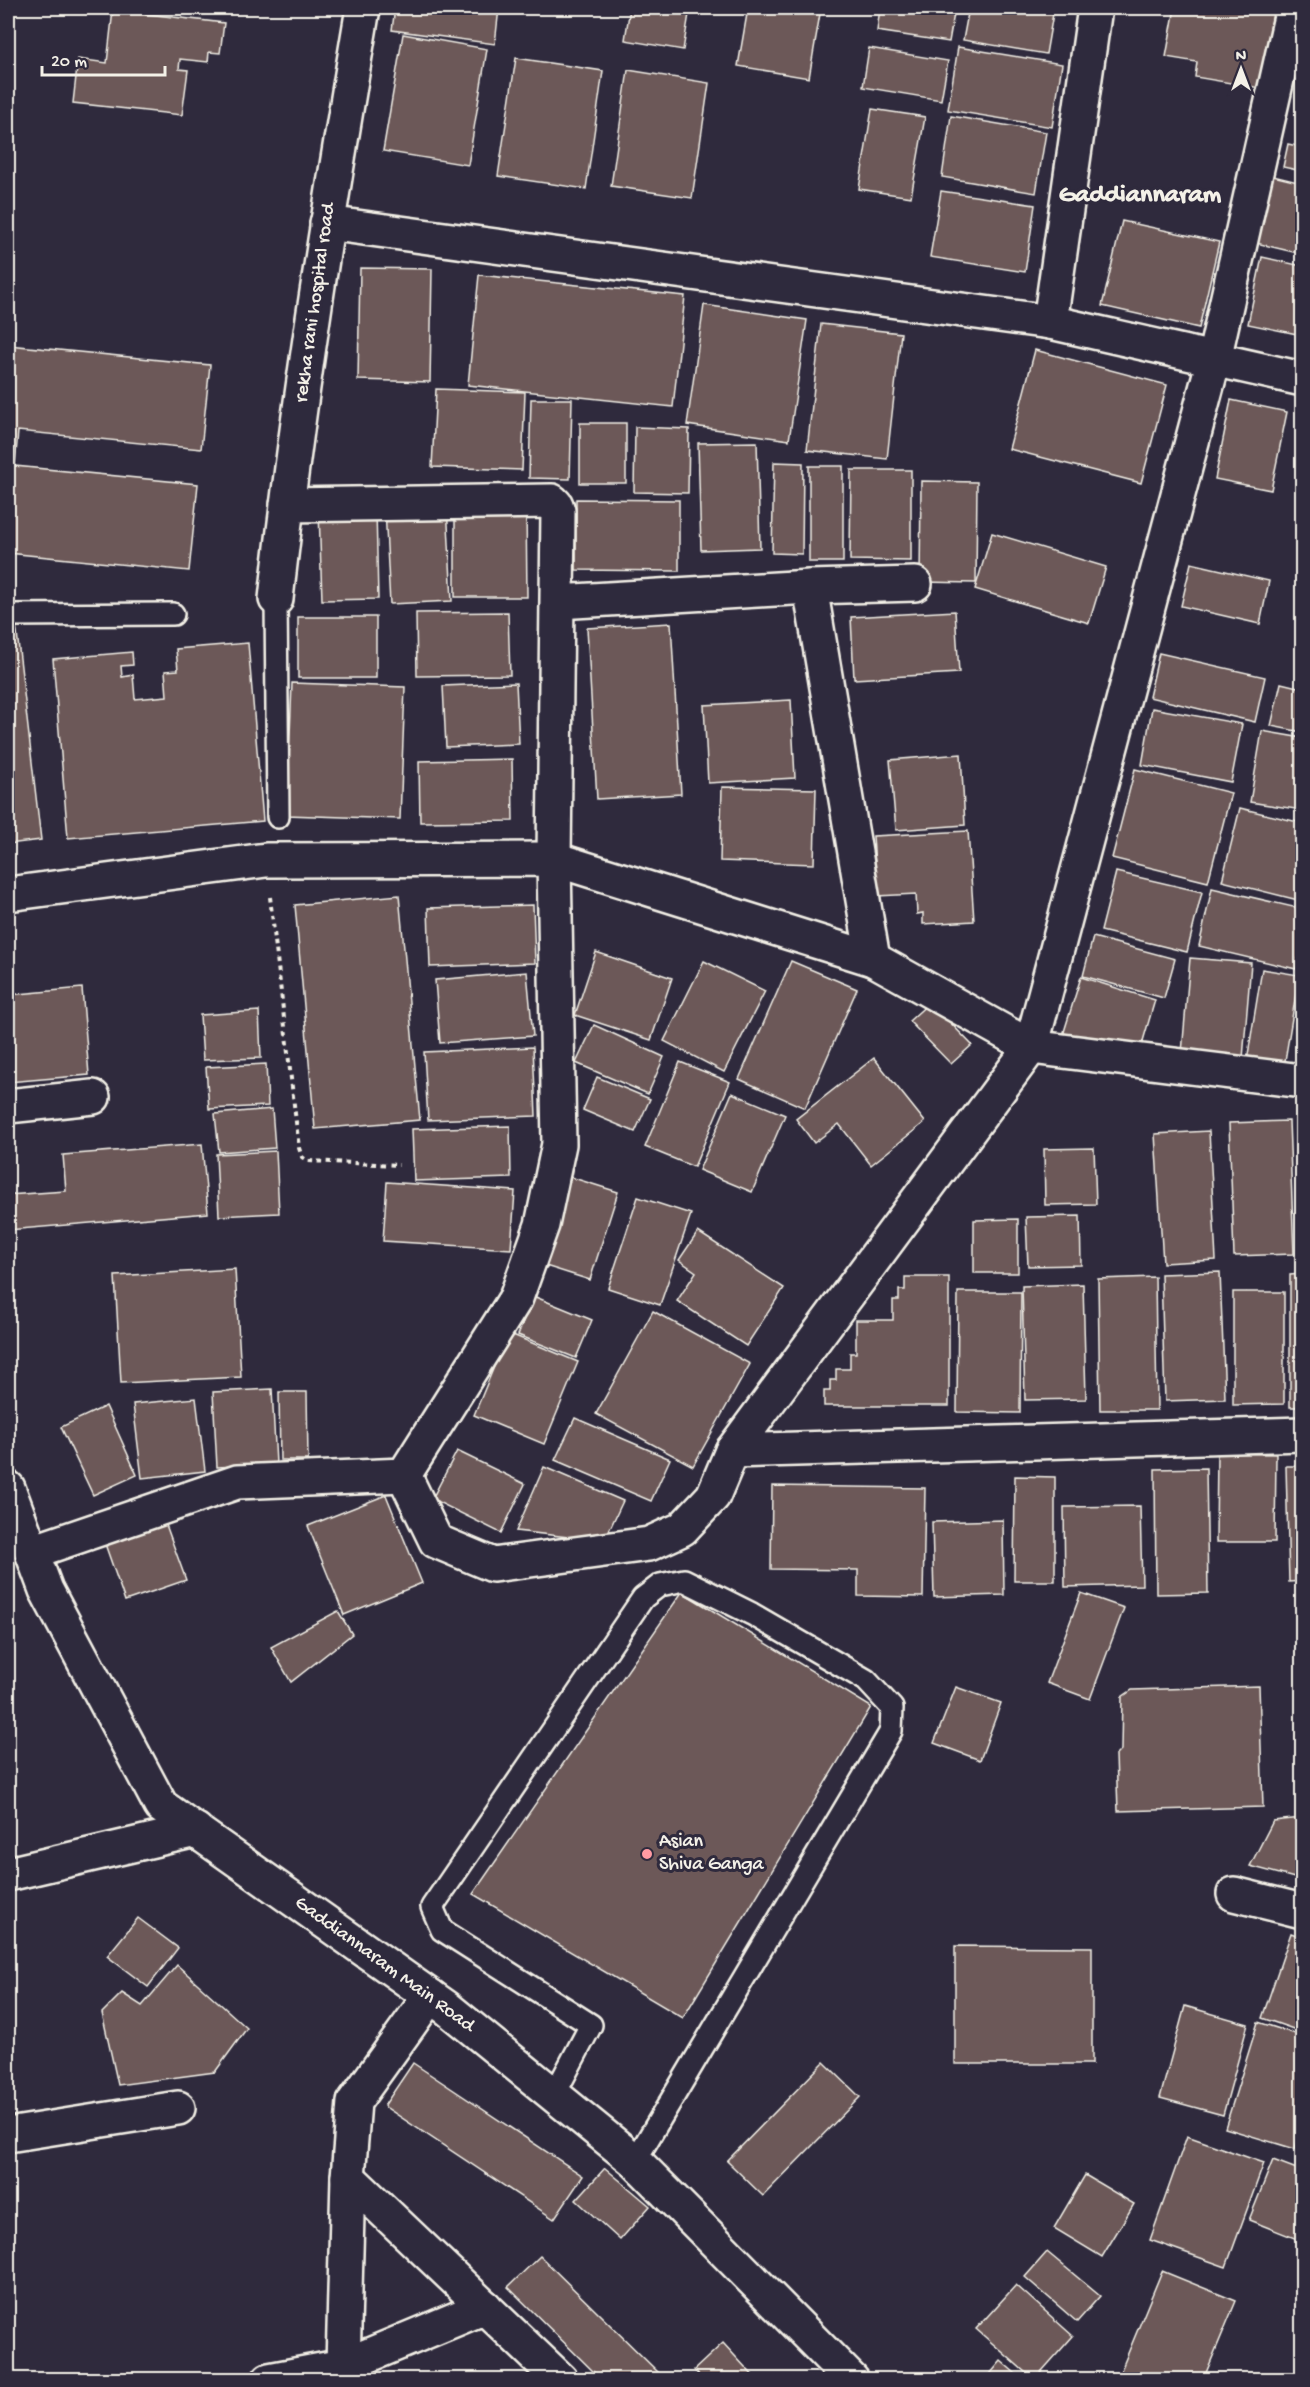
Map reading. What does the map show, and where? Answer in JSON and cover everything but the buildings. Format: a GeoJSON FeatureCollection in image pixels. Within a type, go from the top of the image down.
{"type":"FeatureCollection","features":[{"type":"Feature","properties":{"kind":"street","name":"rekha rani hospital road"},"geometry":{"type":"LineString","coordinates":[[276,599],[327,223],[363,8]]}},
{"type":"Feature","properties":{"kind":"street"},"geometry":{"type":"LineString","coordinates":[[1050,322],[1095,8]]}},
{"type":"Feature","properties":{"kind":"street"},"geometry":{"type":"LineString","coordinates":[[404,1475],[436,1541],[493,1565],[649,1544],[682,1529],[713,1496],[732,1451],[1031,1047],[1214,359],[1293,8]]}},
{"type":"Feature","properties":{"kind":"street"},"geometry":{"type":"LineString","coordinates":[[327,223],[1050,322],[1302,379]]}},
{"type":"Feature","properties":{"kind":"street"},"geometry":{"type":"LineString","coordinates":[[287,505],[552,501],[558,511],[554,859],[559,1144],[542,1226],[516,1298],[404,1475]]}},
{"type":"Feature","properties":{"kind":"street"},"geometry":{"type":"LineString","coordinates":[[558,602],[810,587],[915,584]]}},
{"type":"Feature","properties":{"kind":"street"},"geometry":{"type":"LineString","coordinates":[[810,587],[873,959]]}},
{"type":"Feature","properties":{"kind":"street"},"geometry":{"type":"LineString","coordinates":[[8,894],[266,860],[554,859],[873,959],[1031,1047],[1302,1081]]}},
{"type":"Feature","properties":{"kind":"street"},"geometry":{"type":"LineString","coordinates":[[8,1106],[93,1097]]}},
{"type":"Feature","properties":{"kind":"street"},"geometry":{"type":"LineString","coordinates":[[732,1451],[1302,1434]]}},
{"type":"Feature","properties":{"kind":"street"},"geometry":{"type":"LineString","coordinates":[[32,1552],[237,1482],[404,1475]]}},
{"type":"Feature","properties":{"kind":"street","name":"Gaddiannaram Main Road"},"geometry":{"type":"LineString","coordinates":[[8,1488],[46,1590],[162,1806],[430,1996],[635,2161],[852,2379]]}},
{"type":"Feature","properties":{"kind":"street"},"geometry":{"type":"LineString","coordinates":[[8,1874],[196,1830]]}},
{"type":"Feature","properties":{"kind":"street"},"geometry":{"type":"LineString","coordinates":[[1234,1894],[1302,1911]]}},
{"type":"Feature","properties":{"kind":"street"},"geometry":{"type":"LineString","coordinates":[[344,2373],[348,2177],[354,2102],[430,1996]]}},
{"type":"Feature","properties":{"kind":"street"},"geometry":{"type":"LineString","coordinates":[[8,2135],[178,2108]]}},
{"type":"Feature","properties":{"kind":"street"},"geometry":{"type":"LineString","coordinates":[[348,2177],[561,2379]]}},
{"type":"Feature","properties":{"kind":"street"},"geometry":{"type":"LineString","coordinates":[[268,2379],[344,2373],[485,2307]]}},
{"type":"Feature","properties":{"kind":"lane"},"geometry":{"type":"LineString","coordinates":[[276,599],[278,817]]}},
{"type":"Feature","properties":{"kind":"lane"},"geometry":{"type":"LineString","coordinates":[[8,615],[173,615]]}},
{"type":"Feature","properties":{"kind":"lane"},"geometry":{"type":"LineString","coordinates":[[554,2095],[591,2025],[442,1930],[432,1907],[643,1598],[660,1585],[684,1580],[752,1614],[866,1680],[892,1708],[891,1731],[635,2161]]}},
{"type":"Feature","properties":{"kind":"path"},"geometry":{"type":"LineString","coordinates":[[266,860],[299,1148],[302,1157],[308,1161],[399,1165]]}},
{"type":"Feature","properties":{"kind":"place","name":"Asian Shiva Ganga"},"geometry":{"type":"Point","coordinates":[647,1854]}},
{"type":"Feature","properties":{"kind":"district","name":"Gaddiannaram"},"geometry":{"type":"Point","coordinates":[1140,196]}}]}
